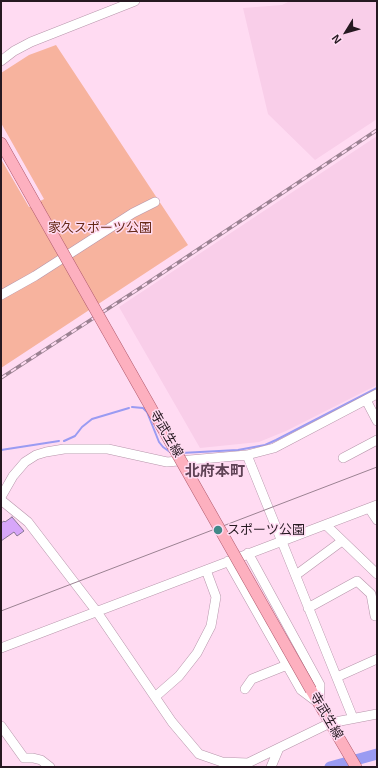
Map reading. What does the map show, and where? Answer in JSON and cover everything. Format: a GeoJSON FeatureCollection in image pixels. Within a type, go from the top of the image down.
{"type":"FeatureCollection","features":[{"type":"Feature","properties":{"kind":"main road","name":"寺武生線"},"geometry":{"type":"LineString","coordinates":[[1,143],[356,767]]}},
{"type":"Feature","properties":{"kind":"street"},"geometry":{"type":"LineString","coordinates":[[1,61],[14,51],[31,42],[135,1]]}},
{"type":"Feature","properties":{"kind":"street"},"geometry":{"type":"LineString","coordinates":[[1,295],[35,276],[133,214],[155,202]]}},
{"type":"Feature","properties":{"kind":"street"},"geometry":{"type":"LineString","coordinates":[[377,394],[274,448],[247,455],[167,462],[108,449],[64,449],[46,452],[36,455],[26,462],[12,476],[1,499],[28,522],[97,612],[172,722],[198,754],[222,762],[248,763],[279,748],[353,718],[377,714]]}},
{"type":"Feature","properties":{"kind":"street"},"geometry":{"type":"LineString","coordinates":[[366,400],[377,421]]}},
{"type":"Feature","properties":{"kind":"street"},"geometry":{"type":"LineString","coordinates":[[343,458],[377,440]]}},
{"type":"Feature","properties":{"kind":"street"},"geometry":{"type":"LineString","coordinates":[[247,455],[353,718]]}},
{"type":"Feature","properties":{"kind":"street"},"geometry":{"type":"LineString","coordinates":[[1,648],[373,506],[377,520]]}},
{"type":"Feature","properties":{"kind":"street"},"geometry":{"type":"LineString","coordinates":[[326,525],[377,574]]}},
{"type":"Feature","properties":{"kind":"street"},"geometry":{"type":"LineString","coordinates":[[296,575],[342,541]]}},
{"type":"Feature","properties":{"kind":"street"},"geometry":{"type":"LineString","coordinates":[[248,553],[320,685],[319,704]]}},
{"type":"Feature","properties":{"kind":"street"},"geometry":{"type":"LineString","coordinates":[[228,561],[301,690],[319,704]]}},
{"type":"Feature","properties":{"kind":"street"},"geometry":{"type":"LineString","coordinates":[[155,697],[179,676],[197,653],[211,626],[216,597],[206,570]]}},
{"type":"Feature","properties":{"kind":"street"},"geometry":{"type":"LineString","coordinates":[[308,608],[357,581],[374,592],[375,616]]}},
{"type":"Feature","properties":{"kind":"street"},"geometry":{"type":"LineString","coordinates":[[337,677],[377,659]]}},
{"type":"Feature","properties":{"kind":"street"},"geometry":{"type":"LineString","coordinates":[[245,689],[252,679],[287,665]]}},
{"type":"Feature","properties":{"kind":"street"},"geometry":{"type":"LineString","coordinates":[[1,726],[24,758],[40,760],[50,767]]}},
{"type":"Feature","properties":{"kind":"street"},"geometry":{"type":"LineString","coordinates":[[271,767],[279,748]]}},
{"type":"Feature","properties":{"kind":"shaded area"},"geometry":{"type":"Polygon","coordinates":[[[290,1],[377,1],[377,119],[315,160],[268,114],[243,8],[282,5],[290,1]]]}},
{"type":"Feature","properties":{"kind":"shaded area"},"geometry":{"type":"Polygon","coordinates":[[[377,136],[377,385],[286,431],[259,442],[200,448],[119,307],[377,136]]]}},
{"type":"Feature","properties":{"kind":"green space","name":"家久スポーツ公園"},"geometry":{"type":"Polygon","coordinates":[[[56,45],[188,245],[1,368],[1,159],[29,207],[44,199],[1,123],[1,73],[29,55],[56,45]]]}},
{"type":"Feature","properties":{"kind":"building"},"geometry":{"type":"Polygon","coordinates":[[[12,517],[24,531],[17,536],[14,532],[1,541],[1,523],[12,517]]]}},
{"type":"Feature","properties":{"kind":"waterway"},"geometry":{"type":"LineString","coordinates":[[181,453],[238,450],[265,445],[377,388]]}},
{"type":"Feature","properties":{"kind":"waterway"},"geometry":{"type":"LineString","coordinates":[[132,407],[143,408],[147,412],[159,442],[170,452]]}},
{"type":"Feature","properties":{"kind":"waterway"},"geometry":{"type":"LineString","coordinates":[[64,441],[75,436],[82,427],[92,419],[129,408]]}},
{"type":"Feature","properties":{"kind":"waterway"},"geometry":{"type":"LineString","coordinates":[[1,450],[59,441]]}},
{"type":"Feature","properties":{"kind":"waterway"},"geometry":{"type":"LineString","coordinates":[[330,767],[377,754]]}},
{"type":"Feature","properties":{"kind":"tram line"},"geometry":{"type":"LineString","coordinates":[[1,611],[377,467]]}},
{"type":"Feature","properties":{"kind":"railway"},"geometry":{"type":"LineString","coordinates":[[1,378],[140,288],[377,130]]}},
{"type":"Feature","properties":{"kind":"place","name":"スポーツ公園"},"geometry":{"type":"Point","coordinates":[218,530]}},
{"type":"Feature","properties":{"kind":"district","name":"北府本町"},"geometry":{"type":"Point","coordinates":[215,472]}}]}
